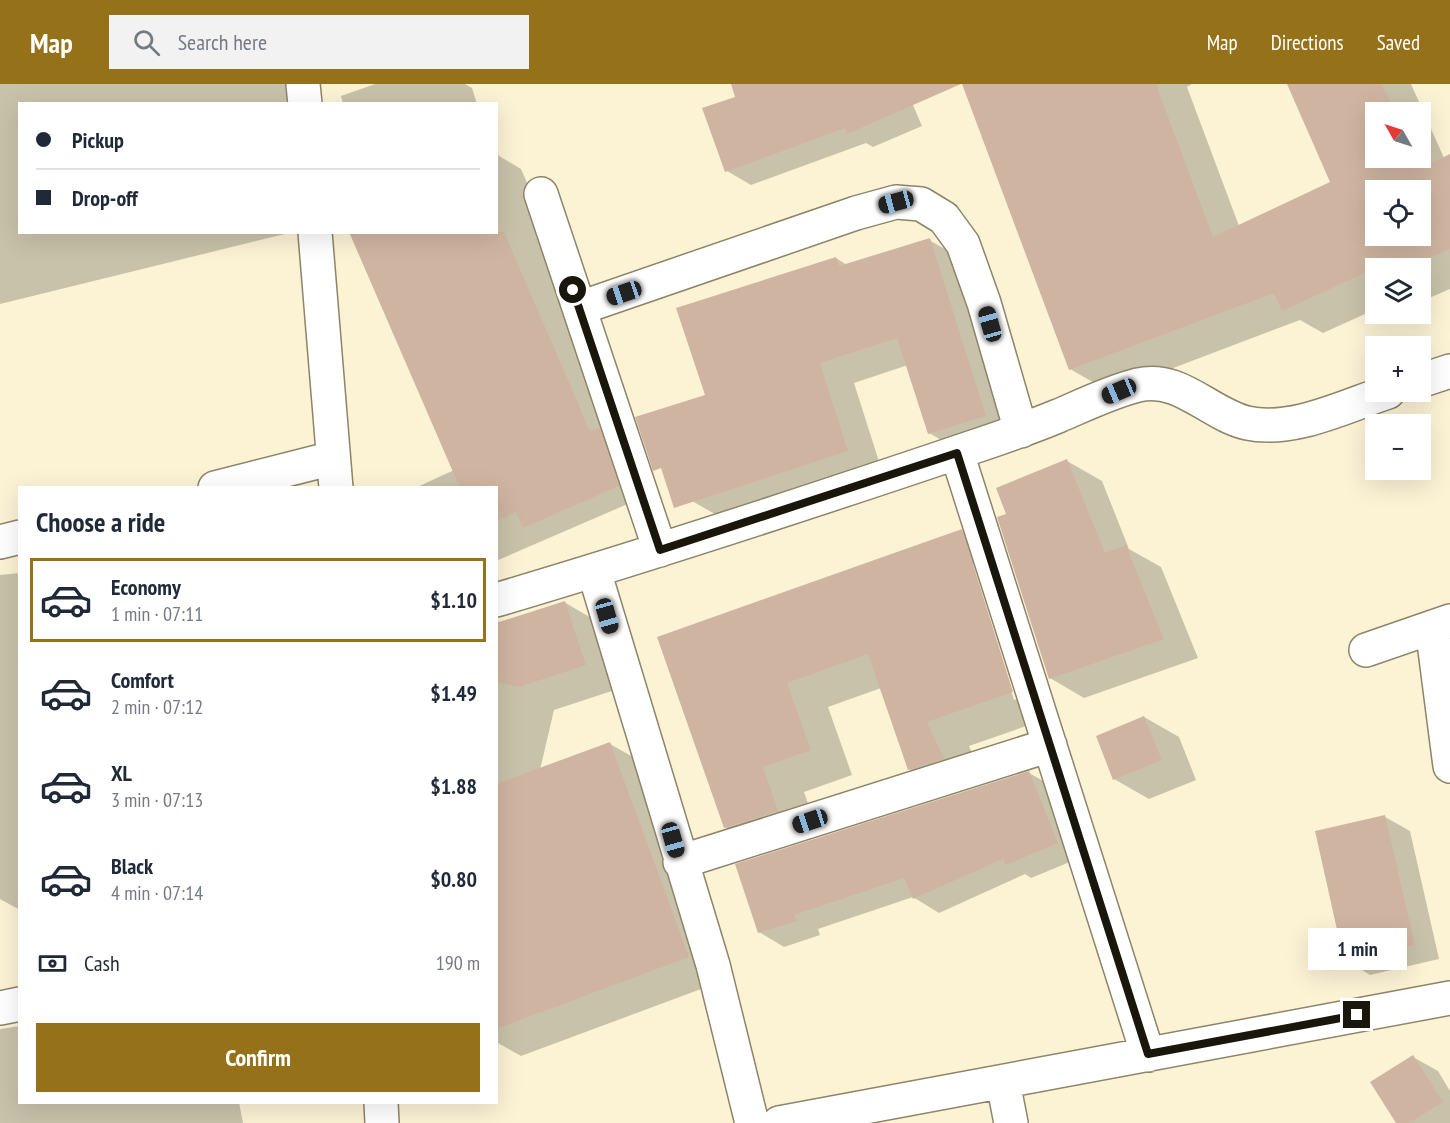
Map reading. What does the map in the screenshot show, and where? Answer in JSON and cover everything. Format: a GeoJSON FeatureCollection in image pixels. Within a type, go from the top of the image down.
{"type":"FeatureCollection","features":[{"type":"Feature","properties":{"kind":"street"},"geometry":{"type":"LineString","coordinates":[[303,84],[304,102]]}},
{"type":"Feature","properties":{"kind":"street"},"geometry":{"type":"LineString","coordinates":[[541,194],[660,550]]}},
{"type":"Feature","properties":{"kind":"street"},"geometry":{"type":"LineString","coordinates":[[580,309],[856,213],[896,202],[921,204],[944,218],[963,244],[984,303],[1022,431]]}},
{"type":"Feature","properties":{"kind":"street"},"geometry":{"type":"LineString","coordinates":[[231,486],[335,473],[315,234]]}},
{"type":"Feature","properties":{"kind":"street"},"geometry":{"type":"LineString","coordinates":[[1431,377],[1450,371]]}},
{"type":"Feature","properties":{"kind":"street"},"geometry":{"type":"LineString","coordinates":[[498,599],[660,550],[957,453],[1022,431],[1141,384],[1164,385],[1186,392],[1205,404],[1246,423],[1269,425],[1292,423],[1365,399]]}},
{"type":"Feature","properties":{"kind":"street"},"geometry":{"type":"LineString","coordinates":[[957,453],[1148,1054]]}},
{"type":"Feature","properties":{"kind":"street"},"geometry":{"type":"LineString","coordinates":[[0,542],[18,538]]}},
{"type":"Feature","properties":{"kind":"street"},"geometry":{"type":"LineString","coordinates":[[594,571],[680,862],[713,965],[752,1123]]}},
{"type":"Feature","properties":{"kind":"street"},"geometry":{"type":"LineString","coordinates":[[1366,650],[1441,624],[1450,766]]}},
{"type":"Feature","properties":{"kind":"street"},"geometry":{"type":"LineString","coordinates":[[680,862],[1050,745]]}},
{"type":"Feature","properties":{"kind":"street"},"geometry":{"type":"LineString","coordinates":[[779,1123],[1450,998]]}},
{"type":"Feature","properties":{"kind":"street"},"geometry":{"type":"LineString","coordinates":[[0,1008],[18,1004]]}},
{"type":"Feature","properties":{"kind":"street"},"geometry":{"type":"LineString","coordinates":[[1003,1082],[1011,1123]]}},
{"type":"Feature","properties":{"kind":"street"},"geometry":{"type":"LineString","coordinates":[[381,1104],[382,1123]]}},
{"type":"Feature","properties":{"kind":"building"},"geometry":{"type":"Polygon","coordinates":[[[731,84],[961,84],[847,134],[845,128],[725,172],[702,108],[735,97],[731,84]]]}},
{"type":"Feature","properties":{"kind":"building"},"geometry":{"type":"Polygon","coordinates":[[[962,84],[1156,84],[1213,237],[1330,182],[1287,84],[1382,84],[1390,102],[1365,102],[1365,168],[1431,168],[1431,164],[1450,154],[1450,249],[1429,258],[1365,258],[1365,273],[1282,311],[1274,293],[1069,370],[962,84]]]}},
{"type":"Feature","properties":{"kind":"building"},"geometry":{"type":"Polygon","coordinates":[[[498,232],[504,232],[590,431],[600,428],[619,486],[523,528],[516,512],[498,520],[498,486],[459,486],[350,234],[498,234],[498,232]]]}},
{"type":"Feature","properties":{"kind":"building"},"geometry":{"type":"Polygon","coordinates":[[[930,238],[986,416],[928,434],[897,338],[820,363],[848,451],[674,508],[661,468],[653,471],[635,417],[705,395],[676,308],[836,257],[839,266],[930,238]]]}},
{"type":"Feature","properties":{"kind":"building"},"geometry":{"type":"Polygon","coordinates":[[[1067,459],[1105,553],[1126,545],[1164,639],[1049,679],[997,517],[1006,514],[996,488],[1067,459]]]}},
{"type":"Feature","properties":{"kind":"building"},"geometry":{"type":"Polygon","coordinates":[[[962,529],[1013,692],[927,722],[944,759],[908,770],[868,654],[787,683],[811,750],[763,767],[778,811],[724,828],[657,637],[962,529]]]}},
{"type":"Feature","properties":{"kind":"building"},"geometry":{"type":"Polygon","coordinates":[[[565,601],[586,665],[519,687],[498,682],[498,622],[565,601]]]}},
{"type":"Feature","properties":{"kind":"building"},"geometry":{"type":"Polygon","coordinates":[[[1144,716],[1162,760],[1113,780],[1096,736],[1144,716]]]}},
{"type":"Feature","properties":{"kind":"building"},"geometry":{"type":"Polygon","coordinates":[[[610,742],[689,957],[498,1028],[498,783],[610,742]]]}},
{"type":"Feature","properties":{"kind":"building"},"geometry":{"type":"Polygon","coordinates":[[[1029,771],[1058,843],[1006,865],[1003,859],[913,899],[904,878],[794,915],[797,921],[758,933],[735,864],[1029,771]]]}},
{"type":"Feature","properties":{"kind":"building"},"geometry":{"type":"Polygon","coordinates":[[[1385,815],[1415,945],[1344,961],[1315,831],[1385,815]]]}},
{"type":"Feature","properties":{"kind":"building"},"geometry":{"type":"Polygon","coordinates":[[[1413,1055],[1443,1102],[1409,1123],[1396,1123],[1370,1082],[1413,1055]]]}},
{"type":"Feature","properties":{"kind":"route"},"geometry":{"type":"LineString","coordinates":[[573,290],[660,550],[957,453],[1148,1054],[1357,1015]]}}]}
